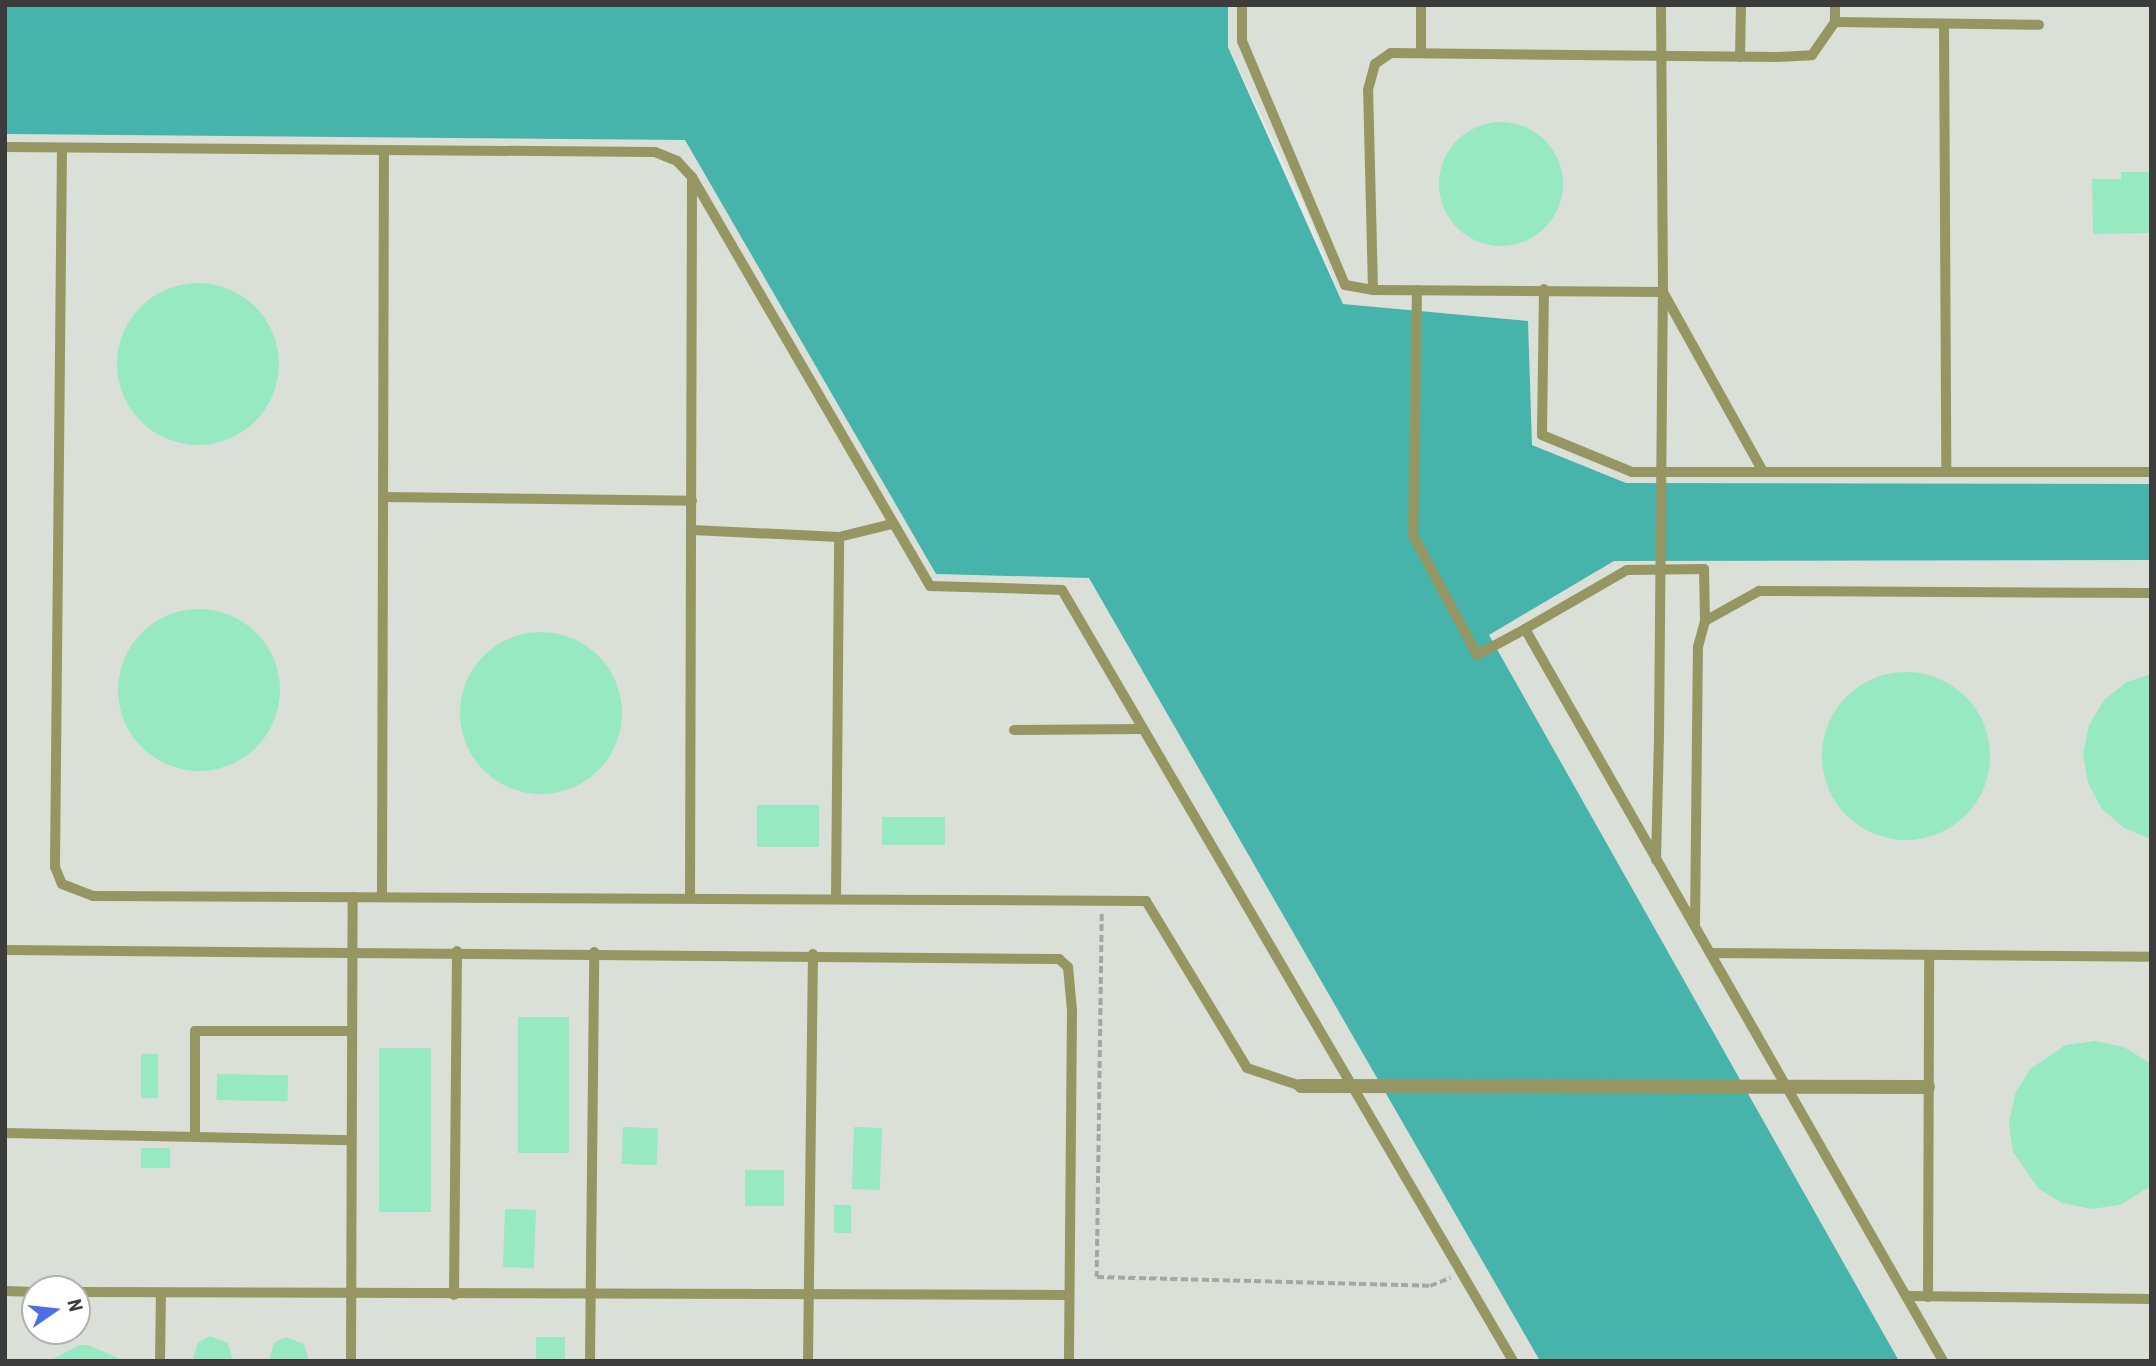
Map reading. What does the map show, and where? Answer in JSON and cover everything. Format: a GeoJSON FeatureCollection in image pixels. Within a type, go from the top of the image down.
{"type":"FeatureCollection","features":[{"type":"Feature","properties":{"kind":"street"},"geometry":{"type":"LineString","coordinates":[[1301,1086],[1928,1087]]}},
{"type":"Feature","properties":{"kind":"lane"},"geometry":{"type":"LineString","coordinates":[[1242,5],[1242,41],[1345,285],[1373,290],[1544,289],[1663,292]]}},
{"type":"Feature","properties":{"kind":"lane"},"geometry":{"type":"LineString","coordinates":[[1421,5],[1421,51]]}},
{"type":"Feature","properties":{"kind":"lane"},"geometry":{"type":"LineString","coordinates":[[1656,860],[1663,292],[1661,5]]}},
{"type":"Feature","properties":{"kind":"lane"},"geometry":{"type":"LineString","coordinates":[[1740,57],[1741,5]]}},
{"type":"Feature","properties":{"kind":"lane"},"geometry":{"type":"LineString","coordinates":[[1373,290],[1368,90],[1375,64],[1391,53],[1421,51],[1740,57],[1812,55],[1835,22],[1835,5]]}},
{"type":"Feature","properties":{"kind":"lane"},"geometry":{"type":"LineString","coordinates":[[1835,22],[2039,25]]}},
{"type":"Feature","properties":{"kind":"lane"},"geometry":{"type":"LineString","coordinates":[[1944,24],[1946,471]]}},
{"type":"Feature","properties":{"kind":"lane"},"geometry":{"type":"LineString","coordinates":[[5,147],[655,152],[677,161],[692,177],[930,586],[1062,590],[1513,1361]]}},
{"type":"Feature","properties":{"kind":"lane"},"geometry":{"type":"LineString","coordinates":[[62,148],[55,867],[62,884],[93,896],[1146,901],[1231,1050],[1247,1068],[1301,1086]]}},
{"type":"Feature","properties":{"kind":"lane"},"geometry":{"type":"LineString","coordinates":[[382,897],[384,151]]}},
{"type":"Feature","properties":{"kind":"lane"},"geometry":{"type":"LineString","coordinates":[[690,898],[692,177]]}},
{"type":"Feature","properties":{"kind":"lane"},"geometry":{"type":"LineString","coordinates":[[1544,289],[1542,435],[1632,472],[2151,472]]}},
{"type":"Feature","properties":{"kind":"lane"},"geometry":{"type":"LineString","coordinates":[[1417,290],[1413,535],[1477,655],[1627,570],[1704,569],[1705,621],[1698,647],[1695,927]]}},
{"type":"Feature","properties":{"kind":"lane"},"geometry":{"type":"LineString","coordinates":[[1663,292],[1762,470]]}},
{"type":"Feature","properties":{"kind":"lane"},"geometry":{"type":"LineString","coordinates":[[383,497],[692,500]]}},
{"type":"Feature","properties":{"kind":"lane"},"geometry":{"type":"LineString","coordinates":[[692,530],[839,537],[892,524]]}},
{"type":"Feature","properties":{"kind":"lane"},"geometry":{"type":"LineString","coordinates":[[836,899],[839,537]]}},
{"type":"Feature","properties":{"kind":"lane"},"geometry":{"type":"LineString","coordinates":[[1705,621],[1759,591],[2151,593]]}},
{"type":"Feature","properties":{"kind":"lane"},"geometry":{"type":"LineString","coordinates":[[1525,629],[1943,1361]]}},
{"type":"Feature","properties":{"kind":"lane"},"geometry":{"type":"LineString","coordinates":[[1014,730],[1143,729]]}},
{"type":"Feature","properties":{"kind":"lane"},"geometry":{"type":"LineString","coordinates":[[351,1361],[353,897]]}},
{"type":"Feature","properties":{"kind":"lane"},"geometry":{"type":"LineString","coordinates":[[5,950],[1046,956],[1068,967],[1069,1361]]}},
{"type":"Feature","properties":{"kind":"lane"},"geometry":{"type":"LineString","coordinates":[[454,1295],[457,951]]}},
{"type":"Feature","properties":{"kind":"lane"},"geometry":{"type":"LineString","coordinates":[[590,1361],[594,952]]}},
{"type":"Feature","properties":{"kind":"lane"},"geometry":{"type":"LineString","coordinates":[[808,1361],[813,954]]}},
{"type":"Feature","properties":{"kind":"lane"},"geometry":{"type":"LineString","coordinates":[[1710,954],[2151,957]]}},
{"type":"Feature","properties":{"kind":"lane"},"geometry":{"type":"LineString","coordinates":[[1928,1297],[1929,957]]}},
{"type":"Feature","properties":{"kind":"lane"},"geometry":{"type":"LineString","coordinates":[[195,1136],[195,1031],[352,1031]]}},
{"type":"Feature","properties":{"kind":"lane"},"geometry":{"type":"LineString","coordinates":[[5,1132],[351,1140]]}},
{"type":"Feature","properties":{"kind":"lane"},"geometry":{"type":"LineString","coordinates":[[91,1292],[1068,1295]]}},
{"type":"Feature","properties":{"kind":"lane"},"geometry":{"type":"LineString","coordinates":[[160,1361],[161,1293]]}},
{"type":"Feature","properties":{"kind":"lane"},"geometry":{"type":"LineString","coordinates":[[1907,1296],[2151,1299]]}},
{"type":"Feature","properties":{"kind":"path"},"geometry":{"type":"LineString","coordinates":[[1102,901],[1097,1277],[1430,1286],[1460,1272]]}},
{"type":"Feature","properties":{"kind":"shaded area"},"geometry":{"type":"Polygon","coordinates":[[[1228,5],[2151,5],[2151,484],[1626,483],[1531,445],[1528,321],[1343,304],[1307,212],[1228,46],[1228,5]]]}},
{"type":"Feature","properties":{"kind":"shaded area"},"geometry":{"type":"Polygon","coordinates":[[[5,134],[685,140],[936,574],[1089,577],[1540,1361],[5,1361],[5,134]]]}},
{"type":"Feature","properties":{"kind":"shaded area"},"geometry":{"type":"Polygon","coordinates":[[[2151,560],[2151,1361],[1899,1361],[1489,635],[1614,561],[2151,560]]]}},
{"type":"Feature","properties":{"kind":"water"},"geometry":{"type":"Polygon","coordinates":[[[5,5],[1228,5],[1228,47],[1343,304],[1528,321],[1532,445],[1626,483],[2151,484],[2151,560],[1614,561],[1489,635],[1899,1361],[1540,1361],[1089,578],[936,574],[685,140],[5,134],[5,5]]]}},
{"type":"Feature","properties":{"kind":"building"},"geometry":{"type":"Polygon","coordinates":[[[1501,122],[1525,127],[1545,140],[1558,160],[1563,184],[1558,208],[1545,228],[1525,241],[1501,246],[1477,241],[1457,228],[1444,208],[1439,184],[1444,160],[1457,140],[1477,127],[1501,122]]]}},
{"type":"Feature","properties":{"kind":"building"},"geometry":{"type":"Polygon","coordinates":[[[2121,172],[2151,172],[2151,233],[2093,234],[2092,179],[2121,179],[2121,172]]]}},
{"type":"Feature","properties":{"kind":"building"},"geometry":{"type":"Polygon","coordinates":[[[198,283],[229,289],[255,307],[273,333],[279,364],[273,395],[255,421],[229,439],[198,445],[167,439],[141,421],[123,395],[117,364],[123,333],[141,307],[167,289],[198,283]]]}},
{"type":"Feature","properties":{"kind":"building"},"geometry":{"type":"Polygon","coordinates":[[[199,609],[230,615],[256,633],[274,659],[280,690],[274,721],[256,747],[230,765],[199,771],[168,765],[142,747],[124,721],[118,690],[124,659],[142,633],[168,615],[199,609]]]}},
{"type":"Feature","properties":{"kind":"building"},"geometry":{"type":"Polygon","coordinates":[[[541,632],[572,638],[598,656],[616,682],[622,713],[616,744],[598,770],[572,788],[541,794],[510,788],[484,770],[466,744],[460,713],[466,682],[484,656],[510,638],[541,632]]]}},
{"type":"Feature","properties":{"kind":"building"},"geometry":{"type":"Polygon","coordinates":[[[1906,672],[1938,679],[1953,686],[1965,697],[1976,709],[1983,724],[1990,756],[1983,788],[1976,803],[1965,815],[1953,826],[1938,833],[1906,840],[1874,833],[1859,826],[1847,815],[1836,803],[1829,788],[1822,756],[1829,724],[1836,709],[1847,697],[1859,686],[1874,679],[1906,672]]]}},
{"type":"Feature","properties":{"kind":"building"},"geometry":{"type":"Polygon","coordinates":[[[2151,674],[2151,839],[2124,828],[2102,809],[2088,783],[2083,754],[2089,725],[2104,700],[2127,682],[2151,674]]]}},
{"type":"Feature","properties":{"kind":"building"},"geometry":{"type":"Polygon","coordinates":[[[757,805],[819,805],[819,847],[757,847],[757,805]]]}},
{"type":"Feature","properties":{"kind":"building"},"geometry":{"type":"Polygon","coordinates":[[[882,817],[945,817],[945,845],[882,845],[882,817]]]}},
{"type":"Feature","properties":{"kind":"building"},"geometry":{"type":"Polygon","coordinates":[[[518,1017],[569,1017],[569,1153],[518,1153],[518,1017]]]}},
{"type":"Feature","properties":{"kind":"building"},"geometry":{"type":"Polygon","coordinates":[[[2095,1041],[2124,1047],[2151,1064],[2151,1186],[2120,1205],[2091,1209],[2062,1203],[2038,1188],[2013,1152],[2009,1123],[2015,1094],[2030,1069],[2066,1045],[2095,1041]]]}},
{"type":"Feature","properties":{"kind":"building"},"geometry":{"type":"Polygon","coordinates":[[[379,1048],[431,1048],[431,1212],[379,1212],[379,1048]]]}},
{"type":"Feature","properties":{"kind":"building"},"geometry":{"type":"Polygon","coordinates":[[[141,1054],[158,1054],[158,1098],[141,1098],[141,1054]]]}},
{"type":"Feature","properties":{"kind":"building"},"geometry":{"type":"Polygon","coordinates":[[[217,1074],[288,1075],[288,1101],[217,1100],[217,1074]]]}},
{"type":"Feature","properties":{"kind":"building"},"geometry":{"type":"Polygon","coordinates":[[[623,1127],[658,1128],[657,1165],[622,1164],[623,1127]]]}},
{"type":"Feature","properties":{"kind":"building"},"geometry":{"type":"Polygon","coordinates":[[[854,1127],[882,1128],[880,1190],[852,1189],[854,1127]]]}},
{"type":"Feature","properties":{"kind":"building"},"geometry":{"type":"Polygon","coordinates":[[[141,1148],[170,1148],[170,1168],[141,1168],[141,1148]]]}},
{"type":"Feature","properties":{"kind":"building"},"geometry":{"type":"Polygon","coordinates":[[[745,1170],[784,1170],[784,1206],[745,1206],[745,1170]]]}},
{"type":"Feature","properties":{"kind":"building"},"geometry":{"type":"Polygon","coordinates":[[[834,1205],[851,1205],[851,1233],[834,1233],[834,1205]]]}},
{"type":"Feature","properties":{"kind":"building"},"geometry":{"type":"Polygon","coordinates":[[[505,1209],[536,1210],[534,1268],[503,1267],[505,1209]]]}},
{"type":"Feature","properties":{"kind":"building"},"geometry":{"type":"Polygon","coordinates":[[[210,1336],[228,1343],[233,1361],[192,1361],[198,1343],[210,1336]]]}},
{"type":"Feature","properties":{"kind":"building"},"geometry":{"type":"Polygon","coordinates":[[[286,1337],[304,1344],[309,1361],[269,1361],[274,1343],[286,1337]]]}},
{"type":"Feature","properties":{"kind":"building"},"geometry":{"type":"Polygon","coordinates":[[[536,1337],[565,1337],[565,1361],[536,1361],[536,1337]]]}},
{"type":"Feature","properties":{"kind":"building"},"geometry":{"type":"Polygon","coordinates":[[[80,1345],[88,1345],[125,1361],[49,1361],[80,1345]]]}}]}
